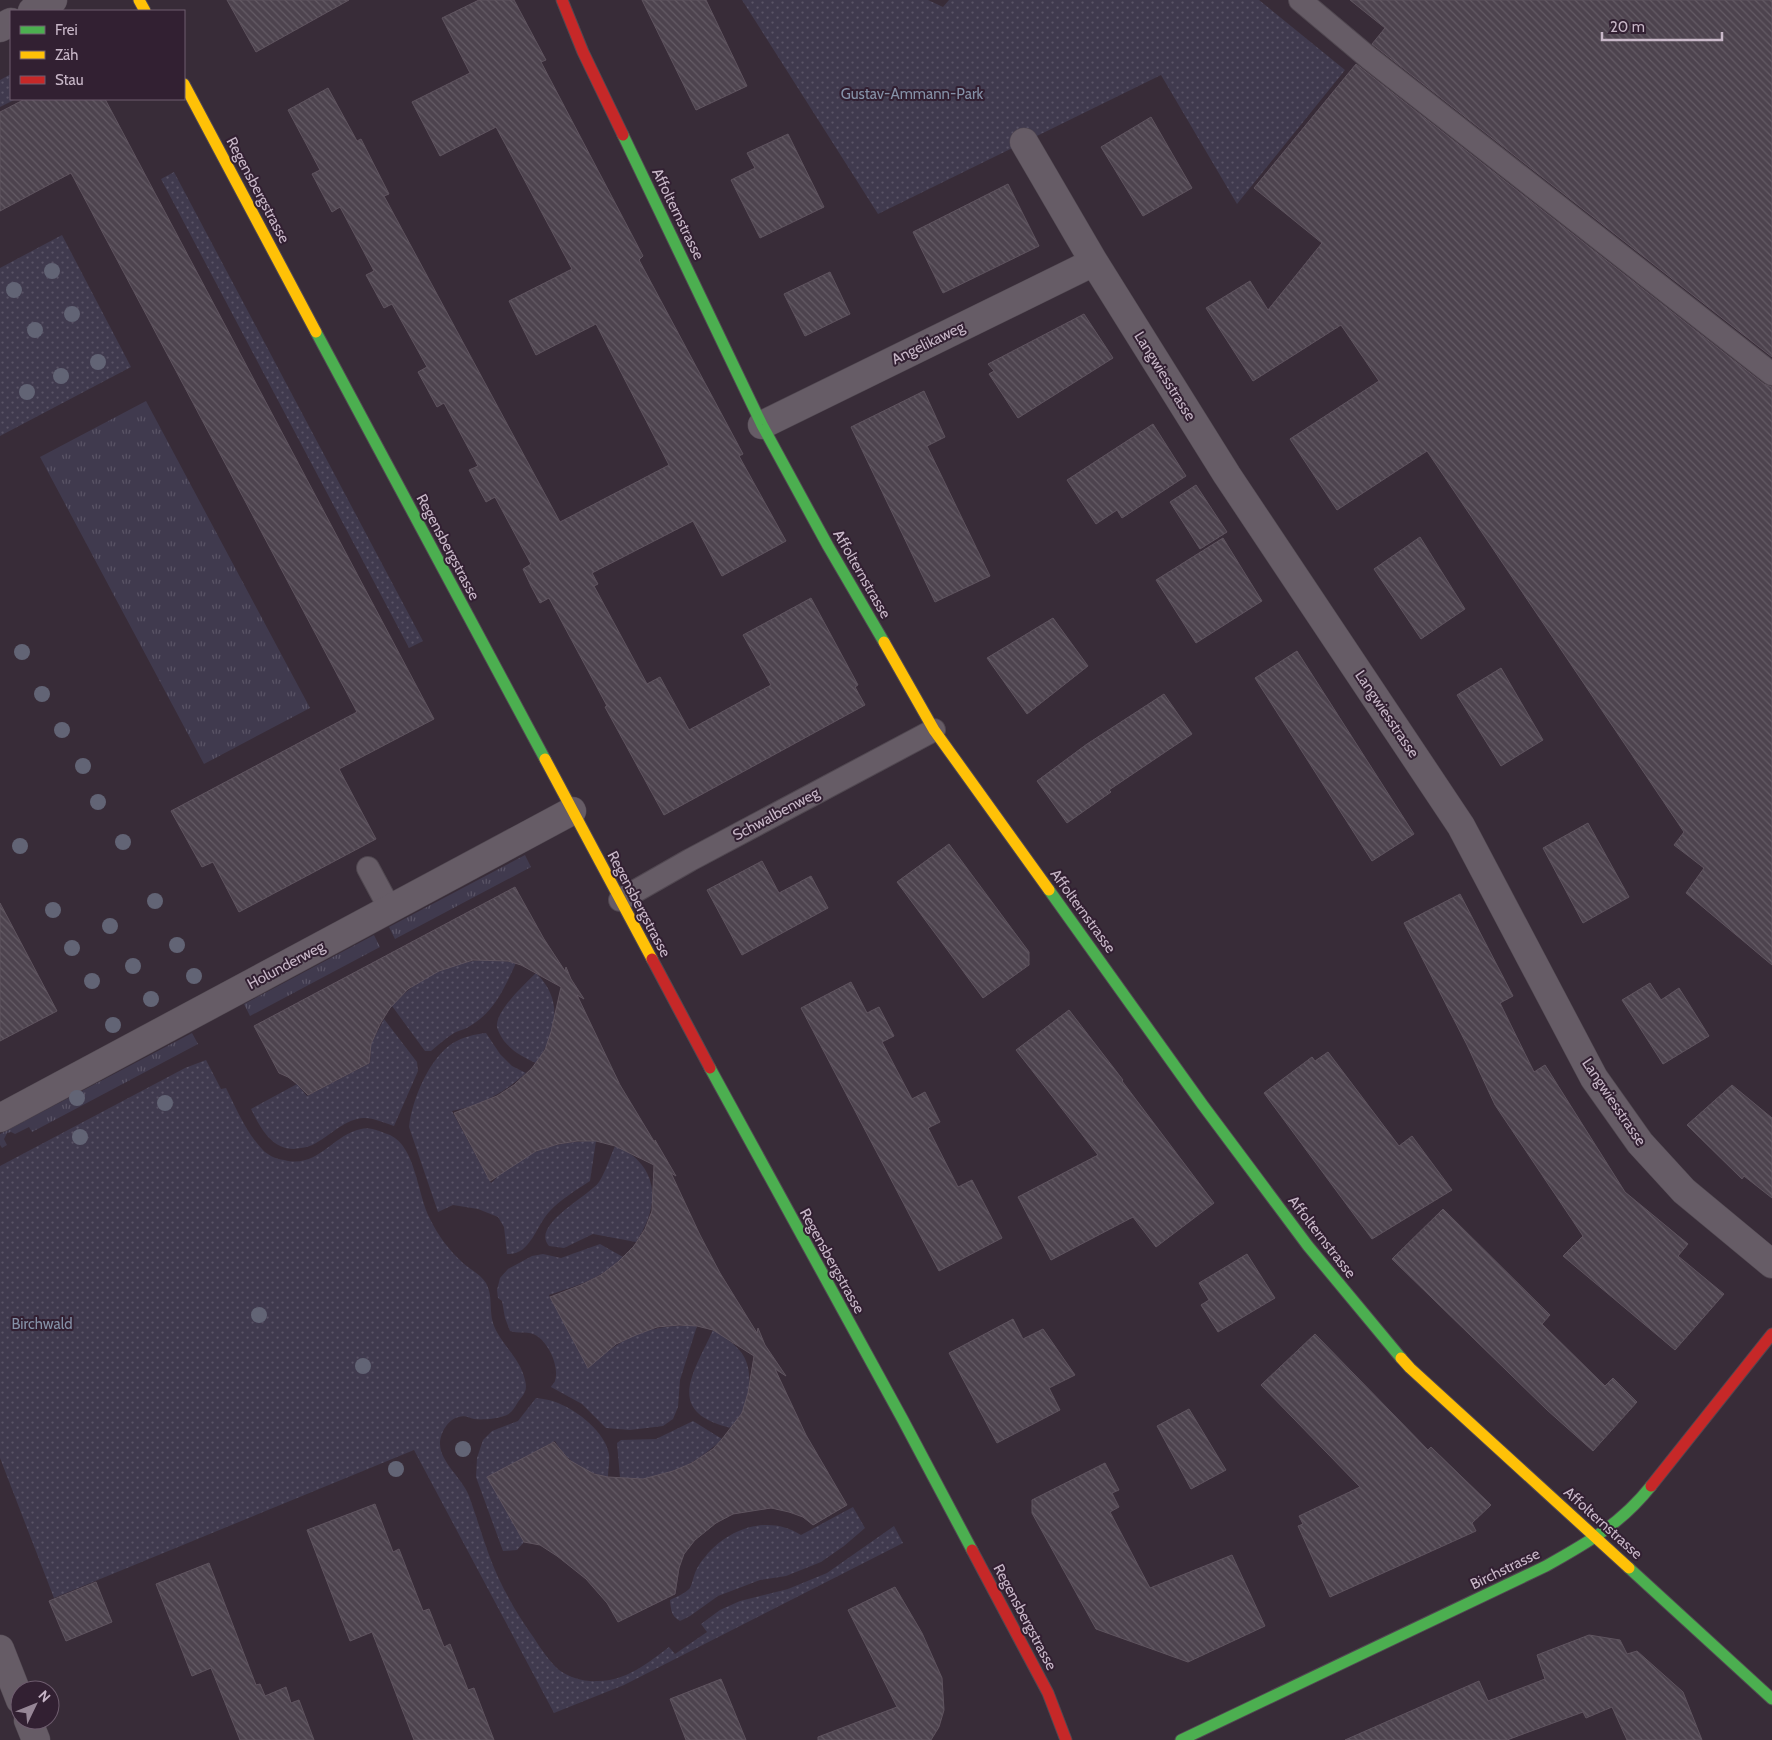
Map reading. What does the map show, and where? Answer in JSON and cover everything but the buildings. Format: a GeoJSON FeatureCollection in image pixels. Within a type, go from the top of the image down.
{"type":"FeatureCollection","features":[{"type":"Feature","properties":{"kind":"street"},"geometry":{"type":"LineString","coordinates":[[34,10],[53,0]]}},
{"type":"Feature","properties":{"kind":"street","name":"Affolternstrasse"},"geometry":{"type":"LineString","coordinates":[[562,0],[583,52],[762,425],[828,546],[934,730],[1202,1104],[1308,1246],[1410,1368],[1772,1699]]}},
{"type":"Feature","properties":{"kind":"street","name":"Regensbergstrasse"},"geometry":{"type":"LineString","coordinates":[[185,86],[758,1158],[903,1420],[1048,1693],[1066,1740]]}},
{"type":"Feature","properties":{"kind":"street","name":"Langwiesstrasse"},"geometry":{"type":"LineString","coordinates":[[1024,142],[1094,262],[1227,475],[1461,826],[1594,1078],[1640,1143],[1684,1191],[1772,1264]]}},
{"type":"Feature","properties":{"kind":"street","name":"Angelikaweg"},"geometry":{"type":"LineString","coordinates":[[762,425],[1094,262]]}},
{"type":"Feature","properties":{"kind":"street","name":"Holunderweg"},"geometry":{"type":"LineString","coordinates":[[0,1118],[572,811]]}},
{"type":"Feature","properties":{"kind":"street","name":"Birchstrasse"},"geometry":{"type":"LineString","coordinates":[[1181,1740],[1504,1587],[1597,1537],[1622,1518],[1645,1494],[1772,1334]]}},
{"type":"Feature","properties":{"kind":"street"},"geometry":{"type":"LineString","coordinates":[[0,1649],[12,1680]]}},
{"type":"Feature","properties":{"kind":"lane"},"geometry":{"type":"LineString","coordinates":[[1300,0],[1369,58],[1772,374]]}},
{"type":"Feature","properties":{"kind":"lane","name":"Schwalbenweg"},"geometry":{"type":"LineString","coordinates":[[620,900],[690,860],[934,730]]}},
{"type":"Feature","properties":{"kind":"lane"},"geometry":{"type":"LineString","coordinates":[[368,868],[390,909]]}},
{"type":"Feature","properties":{"kind":"green space","name":"Gustav-Ammann-Park"},"geometry":{"type":"Polygon","coordinates":[[[742,0],[928,0],[943,7],[949,0],[1259,0],[1345,70],[1237,204],[1161,75],[878,214],[742,0]]]}},
{"type":"Feature","properties":{"kind":"green space"},"geometry":{"type":"Polygon","coordinates":[[[10,75],[10,100],[14,100],[0,107],[0,80],[10,75]]]}},
{"type":"Feature","properties":{"kind":"green space"},"geometry":{"type":"Polygon","coordinates":[[[174,172],[423,641],[409,648],[161,179],[174,172]]]}},
{"type":"Feature","properties":{"kind":"green space"},"geometry":{"type":"Polygon","coordinates":[[[62,235],[131,367],[0,436],[0,268],[62,235]]]}},
{"type":"Feature","properties":{"kind":"green space"},"geometry":{"type":"Polygon","coordinates":[[[146,401],[310,708],[204,764],[40,457],[146,401]]]}},
{"type":"Feature","properties":{"kind":"green space"},"geometry":{"type":"Polygon","coordinates":[[[525,855],[531,867],[395,939],[389,927],[525,855]]]}},
{"type":"Feature","properties":{"kind":"green space"},"geometry":{"type":"Polygon","coordinates":[[[374,935],[380,947],[250,1016],[244,1004],[374,935]]]}},
{"type":"Feature","properties":{"kind":"green space"},"geometry":{"type":"Polygon","coordinates":[[[491,959],[516,963],[498,998],[486,1014],[470,1026],[456,1032],[431,1051],[425,1051],[392,1006],[413,987],[437,972],[463,963],[491,959]]]}},
{"type":"Feature","properties":{"kind":"green space"},"geometry":{"type":"Polygon","coordinates":[[[536,973],[545,983],[551,994],[554,1005],[554,1017],[549,1040],[536,1063],[511,1048],[504,1041],[497,1027],[501,1013],[506,1006],[536,973]]]}},
{"type":"Feature","properties":{"kind":"green space"},"geometry":{"type":"Polygon","coordinates":[[[384,1019],[417,1062],[418,1071],[394,1126],[376,1120],[357,1119],[345,1124],[316,1143],[294,1149],[279,1145],[267,1136],[251,1109],[297,1084],[307,1096],[370,1063],[371,1044],[384,1019]]]}},
{"type":"Feature","properties":{"kind":"green space"},"geometry":{"type":"Polygon","coordinates":[[[192,1033],[198,1044],[32,1132],[29,1127],[15,1134],[7,1133],[4,1139],[7,1145],[2,1148],[0,1145],[0,1134],[192,1033]]]}},
{"type":"Feature","properties":{"kind":"green space"},"geometry":{"type":"Polygon","coordinates":[[[486,1033],[500,1054],[512,1066],[526,1073],[510,1086],[483,1102],[452,1111],[491,1183],[513,1164],[535,1152],[558,1145],[596,1141],[590,1181],[568,1195],[549,1212],[527,1245],[515,1253],[507,1254],[504,1227],[498,1217],[478,1209],[453,1205],[438,1212],[409,1127],[423,1080],[436,1059],[453,1043],[469,1036],[486,1033]]]}},
{"type":"Feature","properties":{"kind":"green space","name":"Birchwald"},"geometry":{"type":"Polygon","coordinates":[[[206,1060],[221,1089],[226,1088],[251,1135],[264,1151],[275,1158],[296,1161],[306,1160],[316,1156],[351,1132],[364,1128],[390,1135],[399,1141],[411,1160],[426,1209],[437,1232],[453,1253],[486,1283],[493,1323],[500,1338],[519,1364],[525,1380],[526,1390],[507,1415],[485,1419],[474,1419],[465,1416],[455,1418],[445,1427],[441,1435],[441,1451],[469,1496],[490,1557],[506,1593],[539,1646],[563,1673],[588,1681],[618,1678],[636,1670],[669,1647],[675,1654],[707,1632],[701,1624],[720,1610],[740,1601],[788,1589],[827,1573],[894,1526],[903,1543],[624,1685],[554,1713],[414,1450],[54,1598],[0,1458],[0,1166],[185,1068],[206,1060]]]}},
{"type":"Feature","properties":{"kind":"green space"},"geometry":{"type":"Polygon","coordinates":[[[615,1146],[630,1154],[642,1164],[651,1186],[652,1197],[648,1220],[636,1242],[593,1234],[564,1248],[549,1246],[545,1238],[547,1229],[563,1211],[599,1182],[615,1146]]]}},
{"type":"Feature","properties":{"kind":"green space"},"geometry":{"type":"Polygon","coordinates":[[[600,1244],[623,1257],[597,1276],[579,1285],[549,1295],[588,1368],[613,1348],[638,1334],[665,1327],[697,1326],[680,1380],[678,1407],[673,1419],[663,1426],[630,1430],[606,1428],[582,1404],[551,1387],[555,1381],[556,1368],[547,1347],[543,1341],[533,1334],[510,1331],[502,1301],[498,1298],[497,1290],[500,1278],[508,1269],[532,1256],[543,1254],[561,1258],[600,1244]]]}},
{"type":"Feature","properties":{"kind":"green space"},"geometry":{"type":"Polygon","coordinates":[[[713,1330],[737,1347],[743,1355],[748,1368],[749,1384],[747,1399],[740,1416],[731,1428],[710,1421],[697,1412],[691,1402],[689,1390],[692,1376],[713,1330]]]}},
{"type":"Feature","properties":{"kind":"green space"},"geometry":{"type":"Polygon","coordinates":[[[536,1398],[553,1401],[566,1407],[590,1423],[602,1438],[609,1454],[608,1477],[584,1469],[571,1461],[555,1441],[488,1477],[524,1542],[517,1550],[503,1551],[476,1477],[477,1458],[483,1440],[492,1431],[518,1421],[536,1398]]]}},
{"type":"Feature","properties":{"kind":"green space"},"geometry":{"type":"Polygon","coordinates":[[[693,1421],[722,1439],[696,1460],[676,1470],[643,1479],[620,1478],[617,1443],[621,1440],[656,1439],[693,1421]]]}},
{"type":"Feature","properties":{"kind":"green space"},"geometry":{"type":"Polygon","coordinates":[[[853,1507],[865,1528],[821,1562],[786,1576],[760,1580],[718,1596],[680,1621],[673,1615],[670,1600],[690,1588],[702,1560],[725,1538],[750,1527],[763,1525],[789,1529],[801,1535],[853,1507]]]}},
{"type":"Feature","properties":{"kind":"traffic: fast"},"geometry":{"type":"LineString","coordinates":[[623,135],[762,425],[828,546],[884,642]]}},
{"type":"Feature","properties":{"kind":"traffic: fast"},"geometry":{"type":"LineString","coordinates":[[316,332],[545,759]]}},
{"type":"Feature","properties":{"kind":"traffic: fast"},"geometry":{"type":"LineString","coordinates":[[1049,890],[1202,1104],[1308,1246],[1401,1358]]}},
{"type":"Feature","properties":{"kind":"traffic: fast"},"geometry":{"type":"LineString","coordinates":[[710,1068],[972,1550]]}},
{"type":"Feature","properties":{"kind":"traffic: fast"},"geometry":{"type":"LineString","coordinates":[[1181,1740],[1546,1566],[1603,1532],[1628,1511],[1651,1486]]}},
{"type":"Feature","properties":{"kind":"traffic: fast"},"geometry":{"type":"LineString","coordinates":[[1629,1568],[1772,1699]]}},
{"type":"Feature","properties":{"kind":"traffic: slow"},"geometry":{"type":"LineString","coordinates":[[139,0],[144,10]]}},
{"type":"Feature","properties":{"kind":"traffic: slow"},"geometry":{"type":"LineString","coordinates":[[185,86],[316,332]]}},
{"type":"Feature","properties":{"kind":"traffic: slow"},"geometry":{"type":"LineString","coordinates":[[884,642],[934,730],[1049,890]]}},
{"type":"Feature","properties":{"kind":"traffic: slow"},"geometry":{"type":"LineString","coordinates":[[545,759],[652,959]]}},
{"type":"Feature","properties":{"kind":"traffic: slow"},"geometry":{"type":"LineString","coordinates":[[1401,1358],[1629,1568]]}},
{"type":"Feature","properties":{"kind":"traffic: jam"},"geometry":{"type":"LineString","coordinates":[[562,0],[583,52],[623,135]]}},
{"type":"Feature","properties":{"kind":"traffic: jam"},"geometry":{"type":"LineString","coordinates":[[652,959],[710,1068]]}},
{"type":"Feature","properties":{"kind":"traffic: jam"},"geometry":{"type":"LineString","coordinates":[[1651,1486],[1772,1334]]}},
{"type":"Feature","properties":{"kind":"traffic: jam"},"geometry":{"type":"LineString","coordinates":[[972,1550],[1048,1693],[1066,1740]]}}]}
